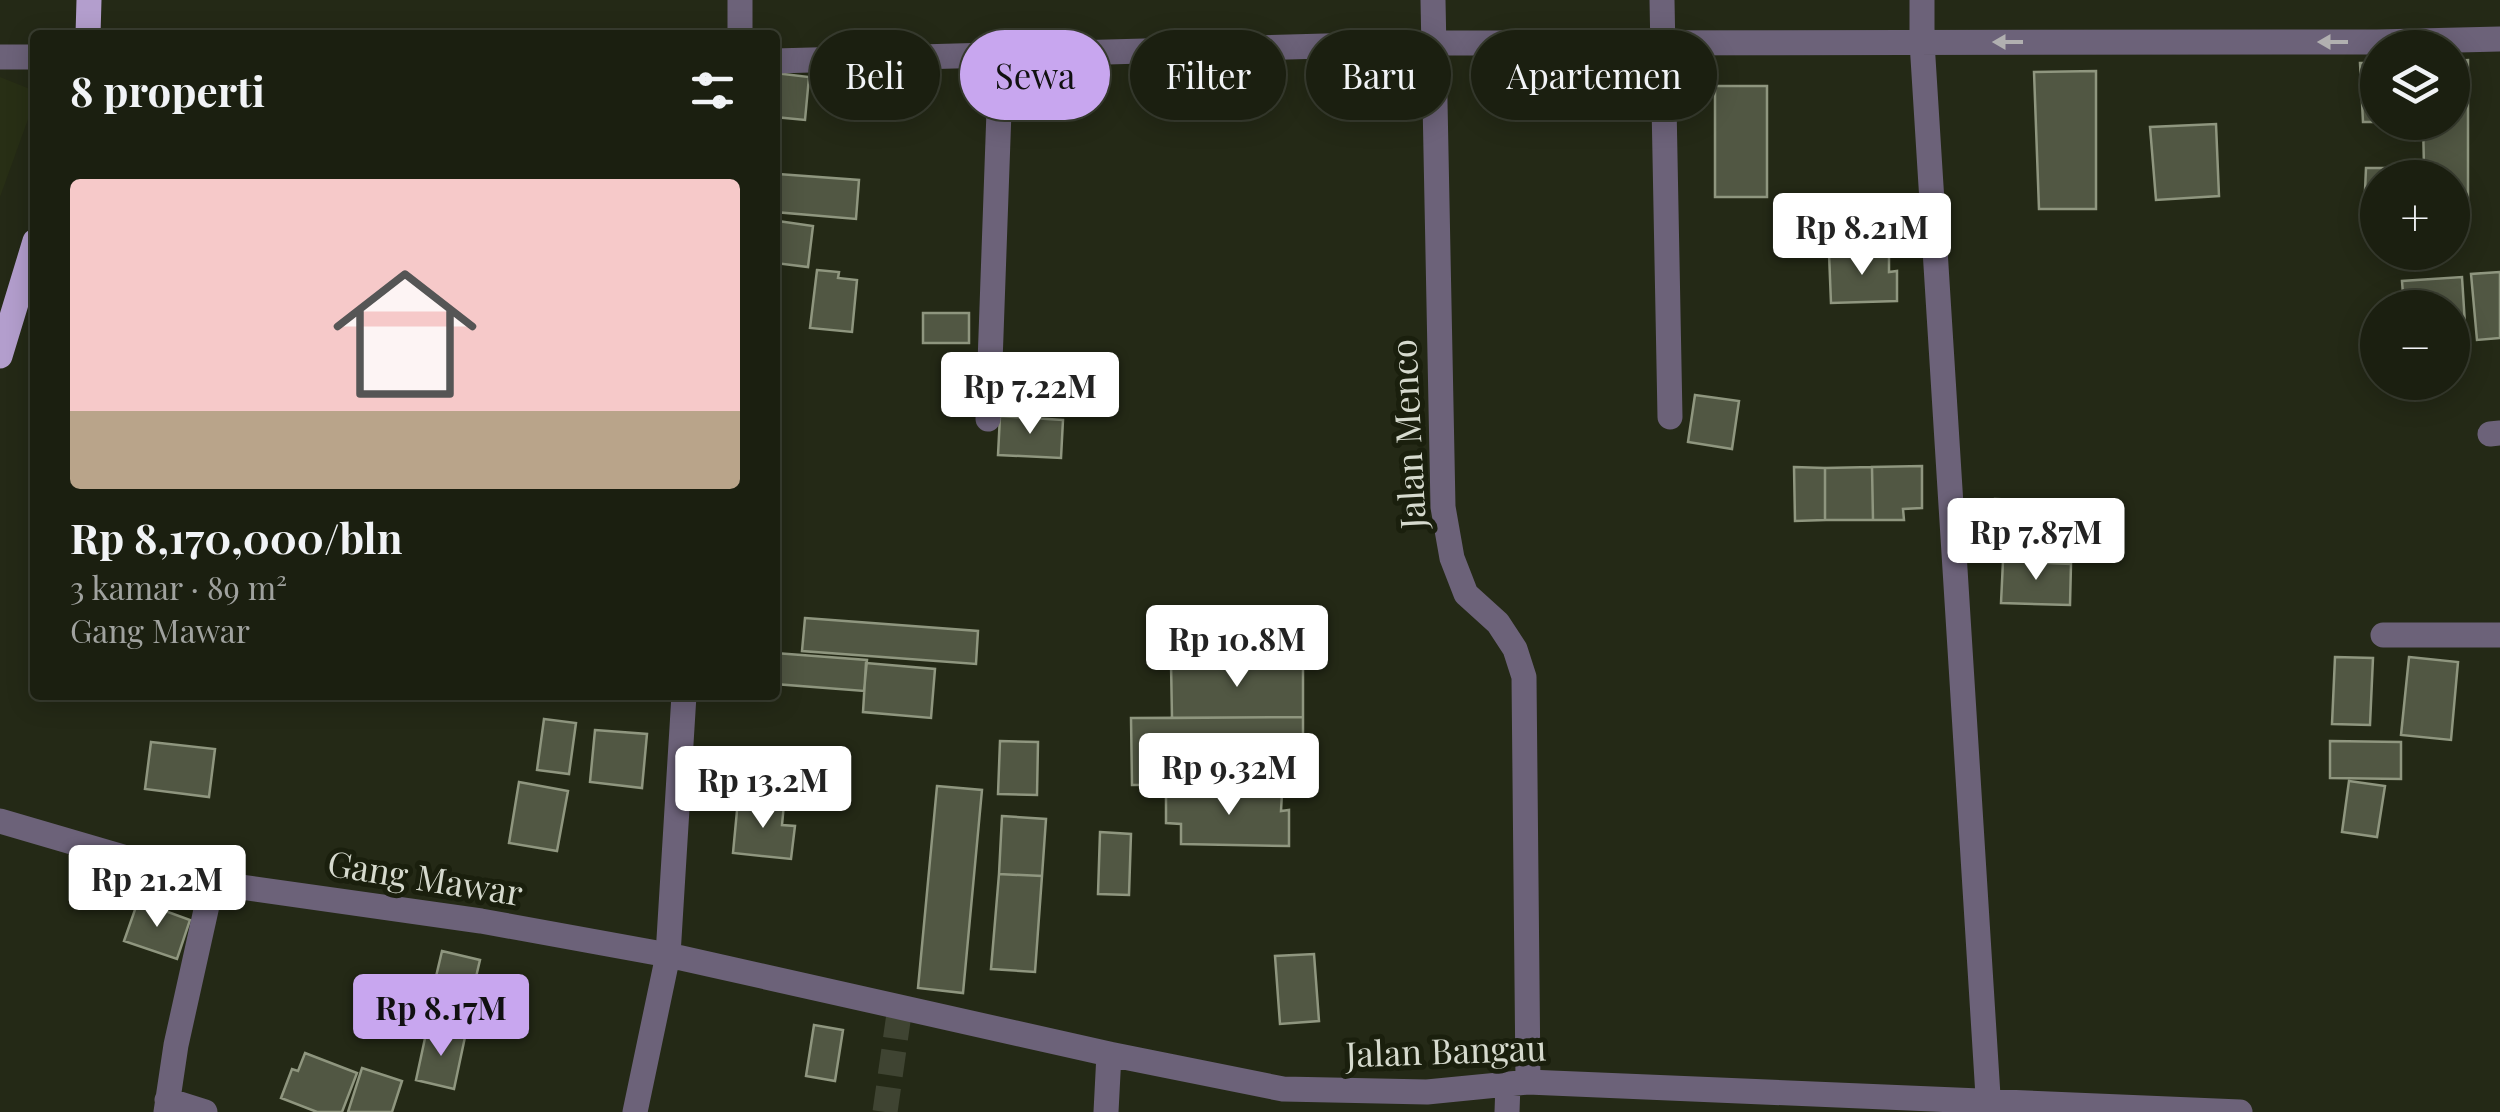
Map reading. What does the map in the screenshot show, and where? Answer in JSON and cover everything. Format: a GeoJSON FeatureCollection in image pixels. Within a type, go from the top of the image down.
{"type":"FeatureCollection","features":[{"type":"Feature","properties":{"kind":"main road"},"geometry":{"type":"LineString","coordinates":[[88,30],[90,0]]}},
{"type":"Feature","properties":{"kind":"main road"},"geometry":{"type":"LineString","coordinates":[[0,356],[30,257]]}},
{"type":"Feature","properties":{"kind":"street"},"geometry":{"type":"LineString","coordinates":[[740,0],[740,30]]}},
{"type":"Feature","properties":{"kind":"street","name":"Jalan Menco"},"geometry":{"type":"LineString","coordinates":[[1433,0],[1434,30]]}},
{"type":"Feature","properties":{"kind":"street"},"geometry":{"type":"LineString","coordinates":[[1661,30],[1662,0]]}},
{"type":"Feature","properties":{"kind":"street"},"geometry":{"type":"LineString","coordinates":[[1922,0],[1989,1107]]}},
{"type":"Feature","properties":{"kind":"street"},"geometry":{"type":"LineString","coordinates":[[1717,44],[2500,40]]}},
{"type":"Feature","properties":{"kind":"street"},"geometry":{"type":"LineString","coordinates":[[1110,52],[1306,47]]}},
{"type":"Feature","properties":{"kind":"street"},"geometry":{"type":"LineString","coordinates":[[780,60],[960,56]]}},
{"type":"Feature","properties":{"kind":"street"},"geometry":{"type":"LineString","coordinates":[[0,57],[30,57]]}},
{"type":"Feature","properties":{"kind":"street"},"geometry":{"type":"LineString","coordinates":[[988,419],[999,120]]}},
{"type":"Feature","properties":{"kind":"street","name":"Jalan Menco"},"geometry":{"type":"LineString","coordinates":[[1435,120],[1443,507],[1452,558],[1466,594],[1498,623],[1515,648],[1524,677],[1518,1083],[1507,1112]]}},
{"type":"Feature","properties":{"kind":"street"},"geometry":{"type":"LineString","coordinates":[[1663,120],[1670,417]]}},
{"type":"Feature","properties":{"kind":"street"},"geometry":{"type":"LineString","coordinates":[[2383,636],[2500,636]]}},
{"type":"Feature","properties":{"kind":"street"},"geometry":{"type":"LineString","coordinates":[[635,1112],[668,955],[684,700]]}},
{"type":"Feature","properties":{"kind":"street","name":"Gang Mawar"},"geometry":{"type":"LineString","coordinates":[[0,821],[212,884],[481,921],[668,955]]}},
{"type":"Feature","properties":{"kind":"street"},"geometry":{"type":"LineString","coordinates":[[205,1112],[166,1106],[212,884]]}},
{"type":"Feature","properties":{"kind":"street","name":"Jalan Bangau"},"geometry":{"type":"LineString","coordinates":[[668,955],[1283,1089],[1426,1092],[1518,1083],[1989,1107],[2240,1112]]}},
{"type":"Feature","properties":{"kind":"street"},"geometry":{"type":"LineString","coordinates":[[1106,1112],[1110,1054]]}},
{"type":"Feature","properties":{"kind":"shaded area"},"geometry":{"type":"Polygon","coordinates":[[[0,77],[30,89],[30,114],[0,197],[0,77]]]}},
{"type":"Feature","properties":{"kind":"building"},"geometry":{"type":"Polygon","coordinates":[[[2096,71],[2096,209],[2039,209],[2034,72],[2096,71]]]}},
{"type":"Feature","properties":{"kind":"building"},"geometry":{"type":"Polygon","coordinates":[[[780,74],[809,77],[805,120],[780,118],[780,74]]]}},
{"type":"Feature","properties":{"kind":"building"},"geometry":{"type":"Polygon","coordinates":[[[1717,86],[1767,86],[1767,197],[1715,197],[1717,86]]]}},
{"type":"Feature","properties":{"kind":"building"},"geometry":{"type":"Polygon","coordinates":[[[2216,124],[2219,196],[2156,200],[2150,127],[2216,124]]]}},
{"type":"Feature","properties":{"kind":"building"},"geometry":{"type":"Polygon","coordinates":[[[2423,140],[2468,140],[2468,160],[2424,160],[2423,140]]]}},
{"type":"Feature","properties":{"kind":"building"},"geometry":{"type":"Polygon","coordinates":[[[780,174],[859,180],[856,219],[780,212],[780,174]]]}},
{"type":"Feature","properties":{"kind":"building"},"geometry":{"type":"Polygon","coordinates":[[[780,221],[813,226],[808,267],[780,264],[780,221]]]}},
{"type":"Feature","properties":{"kind":"building"},"geometry":{"type":"Polygon","coordinates":[[[1889,251],[1889,272],[1897,271],[1897,301],[1831,303],[1829,253],[1889,251]]]}},
{"type":"Feature","properties":{"kind":"building"},"geometry":{"type":"Polygon","coordinates":[[[817,270],[839,272],[838,278],[857,280],[852,332],[810,328],[817,270]]]}},
{"type":"Feature","properties":{"kind":"building"},"geometry":{"type":"Polygon","coordinates":[[[2500,272],[2500,338],[2477,340],[2471,274],[2500,272]]]}},
{"type":"Feature","properties":{"kind":"building"},"geometry":{"type":"Polygon","coordinates":[[[2462,277],[2463,290],[2403,290],[2402,281],[2462,277]]]}},
{"type":"Feature","properties":{"kind":"building"},"geometry":{"type":"Polygon","coordinates":[[[923,313],[969,313],[969,343],[923,343],[923,313]]]}},
{"type":"Feature","properties":{"kind":"building"},"geometry":{"type":"Polygon","coordinates":[[[1695,395],[1739,401],[1732,449],[1688,442],[1695,395]]]}},
{"type":"Feature","properties":{"kind":"building"},"geometry":{"type":"Polygon","coordinates":[[[1000,416],[1063,420],[1061,458],[998,455],[1000,416]]]}},
{"type":"Feature","properties":{"kind":"building"},"geometry":{"type":"Polygon","coordinates":[[[1922,466],[1922,508],[1903,509],[1904,520],[1873,520],[1872,467],[1922,466]]]}},
{"type":"Feature","properties":{"kind":"building"},"geometry":{"type":"Polygon","coordinates":[[[1794,467],[1825,468],[1825,520],[1795,521],[1794,467]]]}},
{"type":"Feature","properties":{"kind":"building"},"geometry":{"type":"Polygon","coordinates":[[[1872,467],[1873,520],[1825,520],[1825,468],[1872,467]]]}},
{"type":"Feature","properties":{"kind":"building"},"geometry":{"type":"Polygon","coordinates":[[[1995,499],[2070,502],[2068,555],[1993,552],[1995,499]]]}},
{"type":"Feature","properties":{"kind":"building"},"geometry":{"type":"Polygon","coordinates":[[[2003,561],[2071,564],[2070,605],[2001,603],[2003,561]]]}},
{"type":"Feature","properties":{"kind":"building"},"geometry":{"type":"Polygon","coordinates":[[[805,618],[978,631],[976,664],[802,651],[805,618]]]}},
{"type":"Feature","properties":{"kind":"building"},"geometry":{"type":"Polygon","coordinates":[[[780,653],[867,660],[864,691],[780,684],[780,653]]]}},
{"type":"Feature","properties":{"kind":"building"},"geometry":{"type":"Polygon","coordinates":[[[2335,657],[2373,658],[2370,725],[2332,724],[2335,657]]]}},
{"type":"Feature","properties":{"kind":"building"},"geometry":{"type":"Polygon","coordinates":[[[2409,657],[2458,662],[2451,740],[2401,735],[2409,657]]]}},
{"type":"Feature","properties":{"kind":"building"},"geometry":{"type":"Polygon","coordinates":[[[1303,662],[1303,717],[1172,718],[1171,663],[1303,662]]]}},
{"type":"Feature","properties":{"kind":"building"},"geometry":{"type":"Polygon","coordinates":[[[866,663],[935,669],[931,718],[863,712],[866,663]]]}},
{"type":"Feature","properties":{"kind":"building"},"geometry":{"type":"Polygon","coordinates":[[[1303,717],[1303,784],[1132,785],[1131,718],[1303,717]]]}},
{"type":"Feature","properties":{"kind":"building"},"geometry":{"type":"Polygon","coordinates":[[[544,719],[576,723],[569,774],[537,770],[544,719]]]}},
{"type":"Feature","properties":{"kind":"building"},"geometry":{"type":"Polygon","coordinates":[[[595,730],[647,734],[642,788],[590,782],[595,730]]]}},
{"type":"Feature","properties":{"kind":"building"},"geometry":{"type":"Polygon","coordinates":[[[1000,741],[1038,742],[1037,795],[998,794],[1000,741]]]}},
{"type":"Feature","properties":{"kind":"building"},"geometry":{"type":"Polygon","coordinates":[[[2330,741],[2401,742],[2401,779],[2330,778],[2330,741]]]}},
{"type":"Feature","properties":{"kind":"building"},"geometry":{"type":"Polygon","coordinates":[[[151,742],[215,749],[209,797],[145,789],[151,742]]]}},
{"type":"Feature","properties":{"kind":"building"},"geometry":{"type":"Polygon","coordinates":[[[2349,781],[2385,786],[2377,837],[2342,832],[2349,781]]]}},
{"type":"Feature","properties":{"kind":"building"},"geometry":{"type":"Polygon","coordinates":[[[519,782],[568,791],[557,851],[509,843],[519,782]]]}},
{"type":"Feature","properties":{"kind":"building"},"geometry":{"type":"Polygon","coordinates":[[[937,786],[982,790],[963,993],[918,988],[937,786]]]}},
{"type":"Feature","properties":{"kind":"building"},"geometry":{"type":"Polygon","coordinates":[[[1166,791],[1282,793],[1281,811],[1289,810],[1289,846],[1181,844],[1181,824],[1166,823],[1166,791]]]}},
{"type":"Feature","properties":{"kind":"building"},"geometry":{"type":"Polygon","coordinates":[[[738,800],[784,804],[782,825],[795,826],[791,859],[733,853],[738,800]]]}},
{"type":"Feature","properties":{"kind":"building"},"geometry":{"type":"Polygon","coordinates":[[[1002,816],[1046,819],[1042,876],[999,874],[1002,816]]]}},
{"type":"Feature","properties":{"kind":"building"},"geometry":{"type":"Polygon","coordinates":[[[1100,832],[1131,834],[1129,895],[1098,894],[1100,832]]]}},
{"type":"Feature","properties":{"kind":"building"},"geometry":{"type":"Polygon","coordinates":[[[999,874],[1042,876],[1035,972],[991,969],[999,874]]]}},
{"type":"Feature","properties":{"kind":"building"},"geometry":{"type":"Polygon","coordinates":[[[138,901],[190,920],[177,959],[124,941],[138,901]]]}},
{"type":"Feature","properties":{"kind":"building"},"geometry":{"type":"Polygon","coordinates":[[[442,951],[480,960],[465,1024],[427,1015],[442,951]]]}},
{"type":"Feature","properties":{"kind":"building"},"geometry":{"type":"Polygon","coordinates":[[[1314,954],[1319,1021],[1280,1024],[1275,956],[1314,954]]]}},
{"type":"Feature","properties":{"kind":"building"},"geometry":{"type":"Polygon","coordinates":[[[814,1025],[843,1030],[835,1081],[806,1076],[814,1025]]]}},
{"type":"Feature","properties":{"kind":"building"},"geometry":{"type":"Polygon","coordinates":[[[427,1029],[465,1037],[454,1089],[416,1080],[427,1029]]]}},
{"type":"Feature","properties":{"kind":"building"},"geometry":{"type":"Polygon","coordinates":[[[305,1053],[357,1073],[342,1112],[317,1112],[281,1098],[292,1069],[298,1071],[305,1053]]]}},
{"type":"Feature","properties":{"kind":"building"},"geometry":{"type":"Polygon","coordinates":[[[362,1068],[402,1081],[392,1112],[348,1112],[362,1068]]]}},
{"type":"Feature","properties":{"kind":"tunnel"},"geometry":{"type":"LineString","coordinates":[[885,1112],[900,1007]]}}]}
